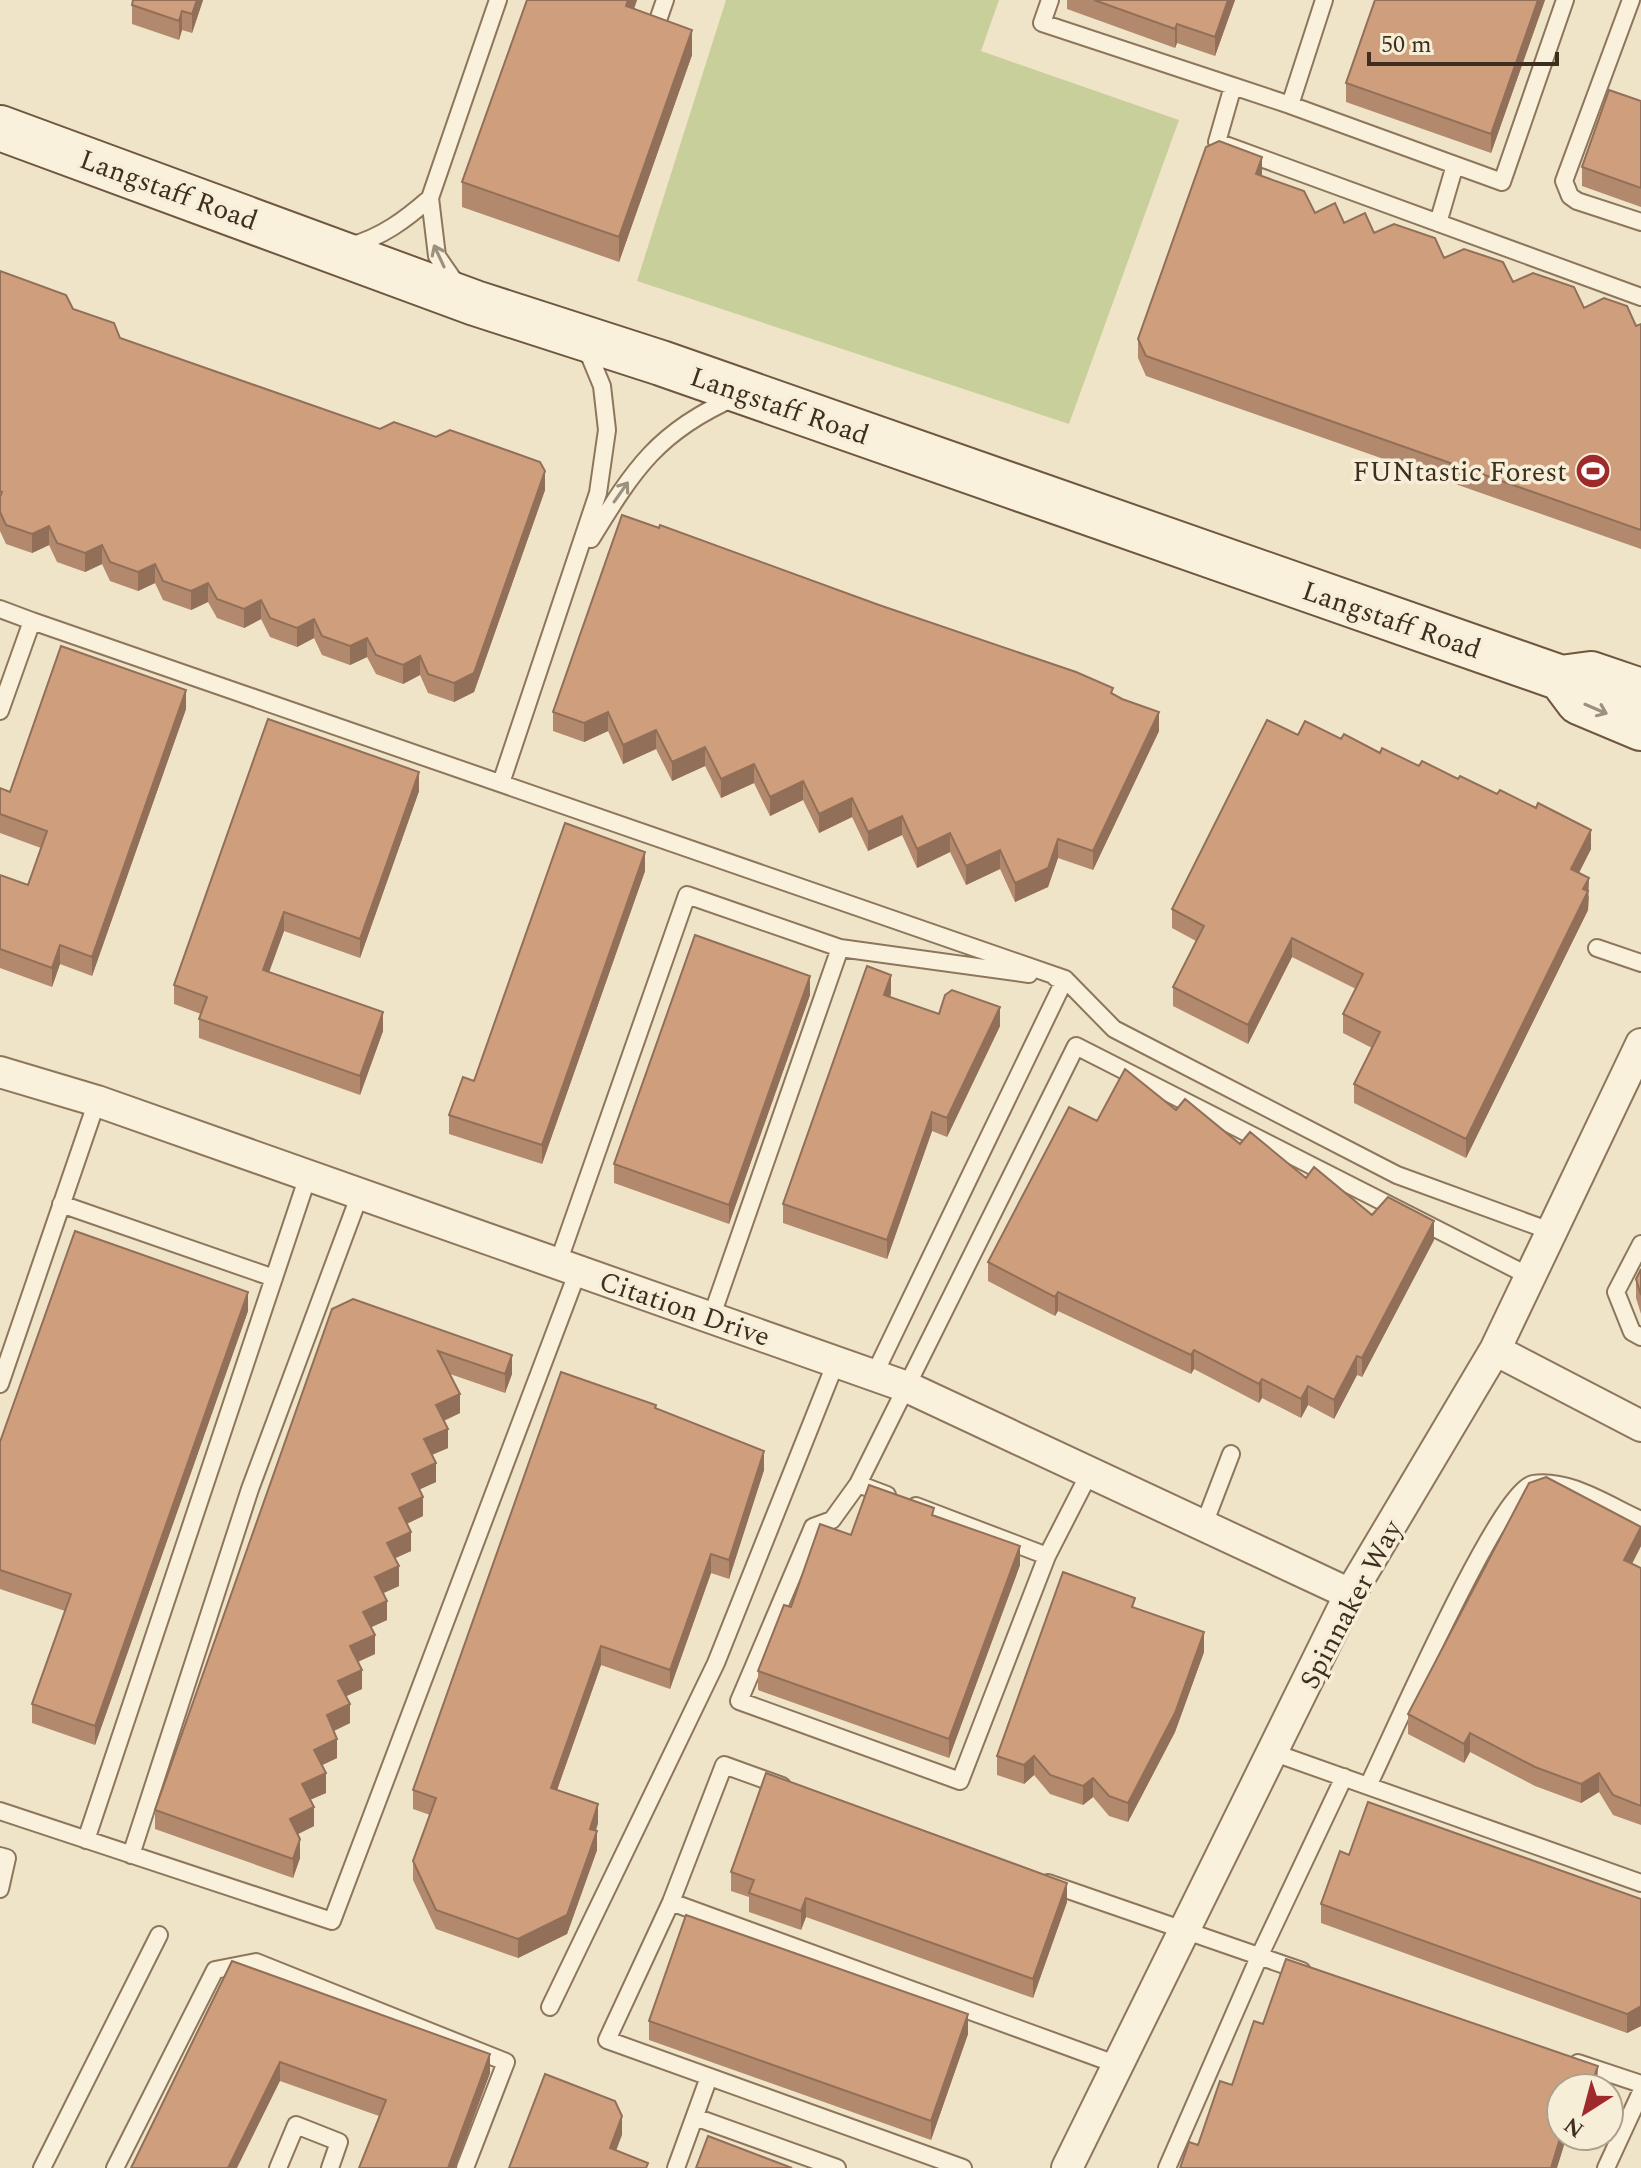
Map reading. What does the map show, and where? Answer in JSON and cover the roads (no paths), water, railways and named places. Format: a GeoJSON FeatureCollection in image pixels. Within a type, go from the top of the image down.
{"type":"FeatureCollection","features":[{"type":"Feature","properties":{"kind":"main road","name":"Langstaff Road"},"geometry":{"type":"LineString","coordinates":[[0,128],[336,249],[475,303],[746,393],[1561,678],[1591,674],[1641,691]]}},
{"type":"Feature","properties":{"kind":"main road","name":"Langstaff Road"},"geometry":{"type":"LineString","coordinates":[[1561,678],[1579,702],[1641,728]]}},
{"type":"Feature","properties":{"kind":"street","name":"Spinnaker Way"},"geometry":{"type":"LineString","coordinates":[[1067,2168],[1350,1594],[1495,1350],[1641,1044]]}},
{"type":"Feature","properties":{"kind":"street","name":"Citation Drive"},"geometry":{"type":"LineString","coordinates":[[0,1072],[97,1101],[907,1387],[1350,1594]]}},
{"type":"Feature","properties":{"kind":"street"},"geometry":{"type":"LineString","coordinates":[[1495,1350],[1641,1426]]}},
{"type":"Feature","properties":{"kind":"lane"},"geometry":{"type":"LineString","coordinates":[[475,303],[453,281],[437,256],[430,198],[498,0]]}},
{"type":"Feature","properties":{"kind":"lane"},"geometry":{"type":"LineString","coordinates":[[656,26],[665,0]]}},
{"type":"Feature","properties":{"kind":"lane"},"geometry":{"type":"LineString","coordinates":[[1050,0],[1042,23],[1290,105],[1502,182],[1565,0]]}},
{"type":"Feature","properties":{"kind":"lane"},"geometry":{"type":"LineString","coordinates":[[1290,105],[1324,0]]}},
{"type":"Feature","properties":{"kind":"lane"},"geometry":{"type":"LineString","coordinates":[[1631,0],[1564,181],[1570,196],[1577,201],[1641,222]]}},
{"type":"Feature","properties":{"kind":"lane"},"geometry":{"type":"LineString","coordinates":[[1233,86],[1217,142],[1641,297]]}},
{"type":"Feature","properties":{"kind":"lane"},"geometry":{"type":"LineString","coordinates":[[1438,223],[1455,165]]}},
{"type":"Feature","properties":{"kind":"lane"},"geometry":{"type":"LineString","coordinates":[[336,249],[374,239],[400,224],[430,198]]}},
{"type":"Feature","properties":{"kind":"lane"},"geometry":{"type":"LineString","coordinates":[[501,783],[579,558],[598,493],[607,430],[602,386],[583,337]]}},
{"type":"Feature","properties":{"kind":"lane"},"geometry":{"type":"LineString","coordinates":[[579,558],[647,453],[709,409],[746,393]]}},
{"type":"Feature","properties":{"kind":"lane"},"geometry":{"type":"LineString","coordinates":[[0,609],[1065,979],[1114,1029],[1397,1175],[1553,1232]]}},
{"type":"Feature","properties":{"kind":"lane"},"geometry":{"type":"LineString","coordinates":[[0,711],[32,621]]}},
{"type":"Feature","properties":{"kind":"lane"},"geometry":{"type":"LineString","coordinates":[[0,1811],[332,1921],[568,1267],[687,895],[840,948],[1065,979]]}},
{"type":"Feature","properties":{"kind":"lane"},"geometry":{"type":"LineString","coordinates":[[711,1318],[840,948]]}},
{"type":"Feature","properties":{"kind":"lane"},"geometry":{"type":"LineString","coordinates":[[1597,948],[1641,963]]}},
{"type":"Feature","properties":{"kind":"lane"},"geometry":{"type":"LineString","coordinates":[[874,1375],[1065,979]]}},
{"type":"Feature","properties":{"kind":"lane"},"geometry":{"type":"LineString","coordinates":[[1089,1474],[1047,1556],[960,1781],[739,1701],[813,1527],[832,1520],[858,1484],[1076,1046],[1531,1277]]}},
{"type":"Feature","properties":{"kind":"lane"},"geometry":{"type":"LineString","coordinates":[[0,1384],[97,1101]]}},
{"type":"Feature","properties":{"kind":"lane"},"geometry":{"type":"LineString","coordinates":[[86,1840],[308,1176]]}},
{"type":"Feature","properties":{"kind":"lane"},"geometry":{"type":"LineString","coordinates":[[131,1855],[250,1489],[360,1194]]}},
{"type":"Feature","properties":{"kind":"lane"},"geometry":{"type":"LineString","coordinates":[[61,1204],[274,1278]]}},
{"type":"Feature","properties":{"kind":"lane"},"geometry":{"type":"LineString","coordinates":[[1641,1244],[1616,1292],[1632,1332],[1641,1337]]}},
{"type":"Feature","properties":{"kind":"lane"},"geometry":{"type":"LineString","coordinates":[[550,2007],[716,1663],[836,1362]]}},
{"type":"Feature","properties":{"kind":"lane"},"geometry":{"type":"LineString","coordinates":[[1203,1527],[1231,1454]]}},
{"type":"Feature","properties":{"kind":"lane"},"geometry":{"type":"LineString","coordinates":[[858,1484],[1047,1556]]}},
{"type":"Feature","properties":{"kind":"lane"},"geometry":{"type":"LineString","coordinates":[[1368,1786],[1468,1577],[1511,1501],[1529,1484],[1560,1484],[1641,1520]]}},
{"type":"Feature","properties":{"kind":"lane"},"geometry":{"type":"LineString","coordinates":[[1272,1752],[1641,1883]]}},
{"type":"Feature","properties":{"kind":"lane"},"geometry":{"type":"LineString","coordinates":[[798,1792],[724,1765],[671,1902],[607,2040],[963,2168]]}},
{"type":"Feature","properties":{"kind":"lane"},"geometry":{"type":"LineString","coordinates":[[1167,2168],[1259,1957],[1344,1777]]}},
{"type":"Feature","properties":{"kind":"lane"},"geometry":{"type":"LineString","coordinates":[[0,1856],[7,1858],[0,1889]]}},
{"type":"Feature","properties":{"kind":"lane"},"geometry":{"type":"LineString","coordinates":[[1035,1878],[1183,1932],[1318,1976]]}},
{"type":"Feature","properties":{"kind":"lane"},"geometry":{"type":"LineString","coordinates":[[671,1902],[1118,2065]]}},
{"type":"Feature","properties":{"kind":"lane"},"geometry":{"type":"LineString","coordinates":[[42,2168],[159,1935]]}},
{"type":"Feature","properties":{"kind":"lane"},"geometry":{"type":"LineString","coordinates":[[115,2168],[215,1970],[256,1962],[506,2062],[465,2168]]}},
{"type":"Feature","properties":{"kind":"lane"},"geometry":{"type":"LineString","coordinates":[[1568,2060],[1641,2084]]}},
{"type":"Feature","properties":{"kind":"lane"},"geometry":{"type":"LineString","coordinates":[[676,2168],[709,2077]]}},
{"type":"Feature","properties":{"kind":"lane"},"geometry":{"type":"LineString","coordinates":[[1606,2168],[1641,2092]]}},
{"type":"Feature","properties":{"kind":"lane"},"geometry":{"type":"LineString","coordinates":[[695,2117],[837,2168]]}},
{"type":"Feature","properties":{"kind":"lane"},"geometry":{"type":"LineString","coordinates":[[278,2168],[296,2125],[339,2142],[330,2168]]}},
{"type":"Feature","properties":{"kind":"place","name":"FUNtastic Forest"},"geometry":{"type":"Point","coordinates":[1593,471]}}]}
